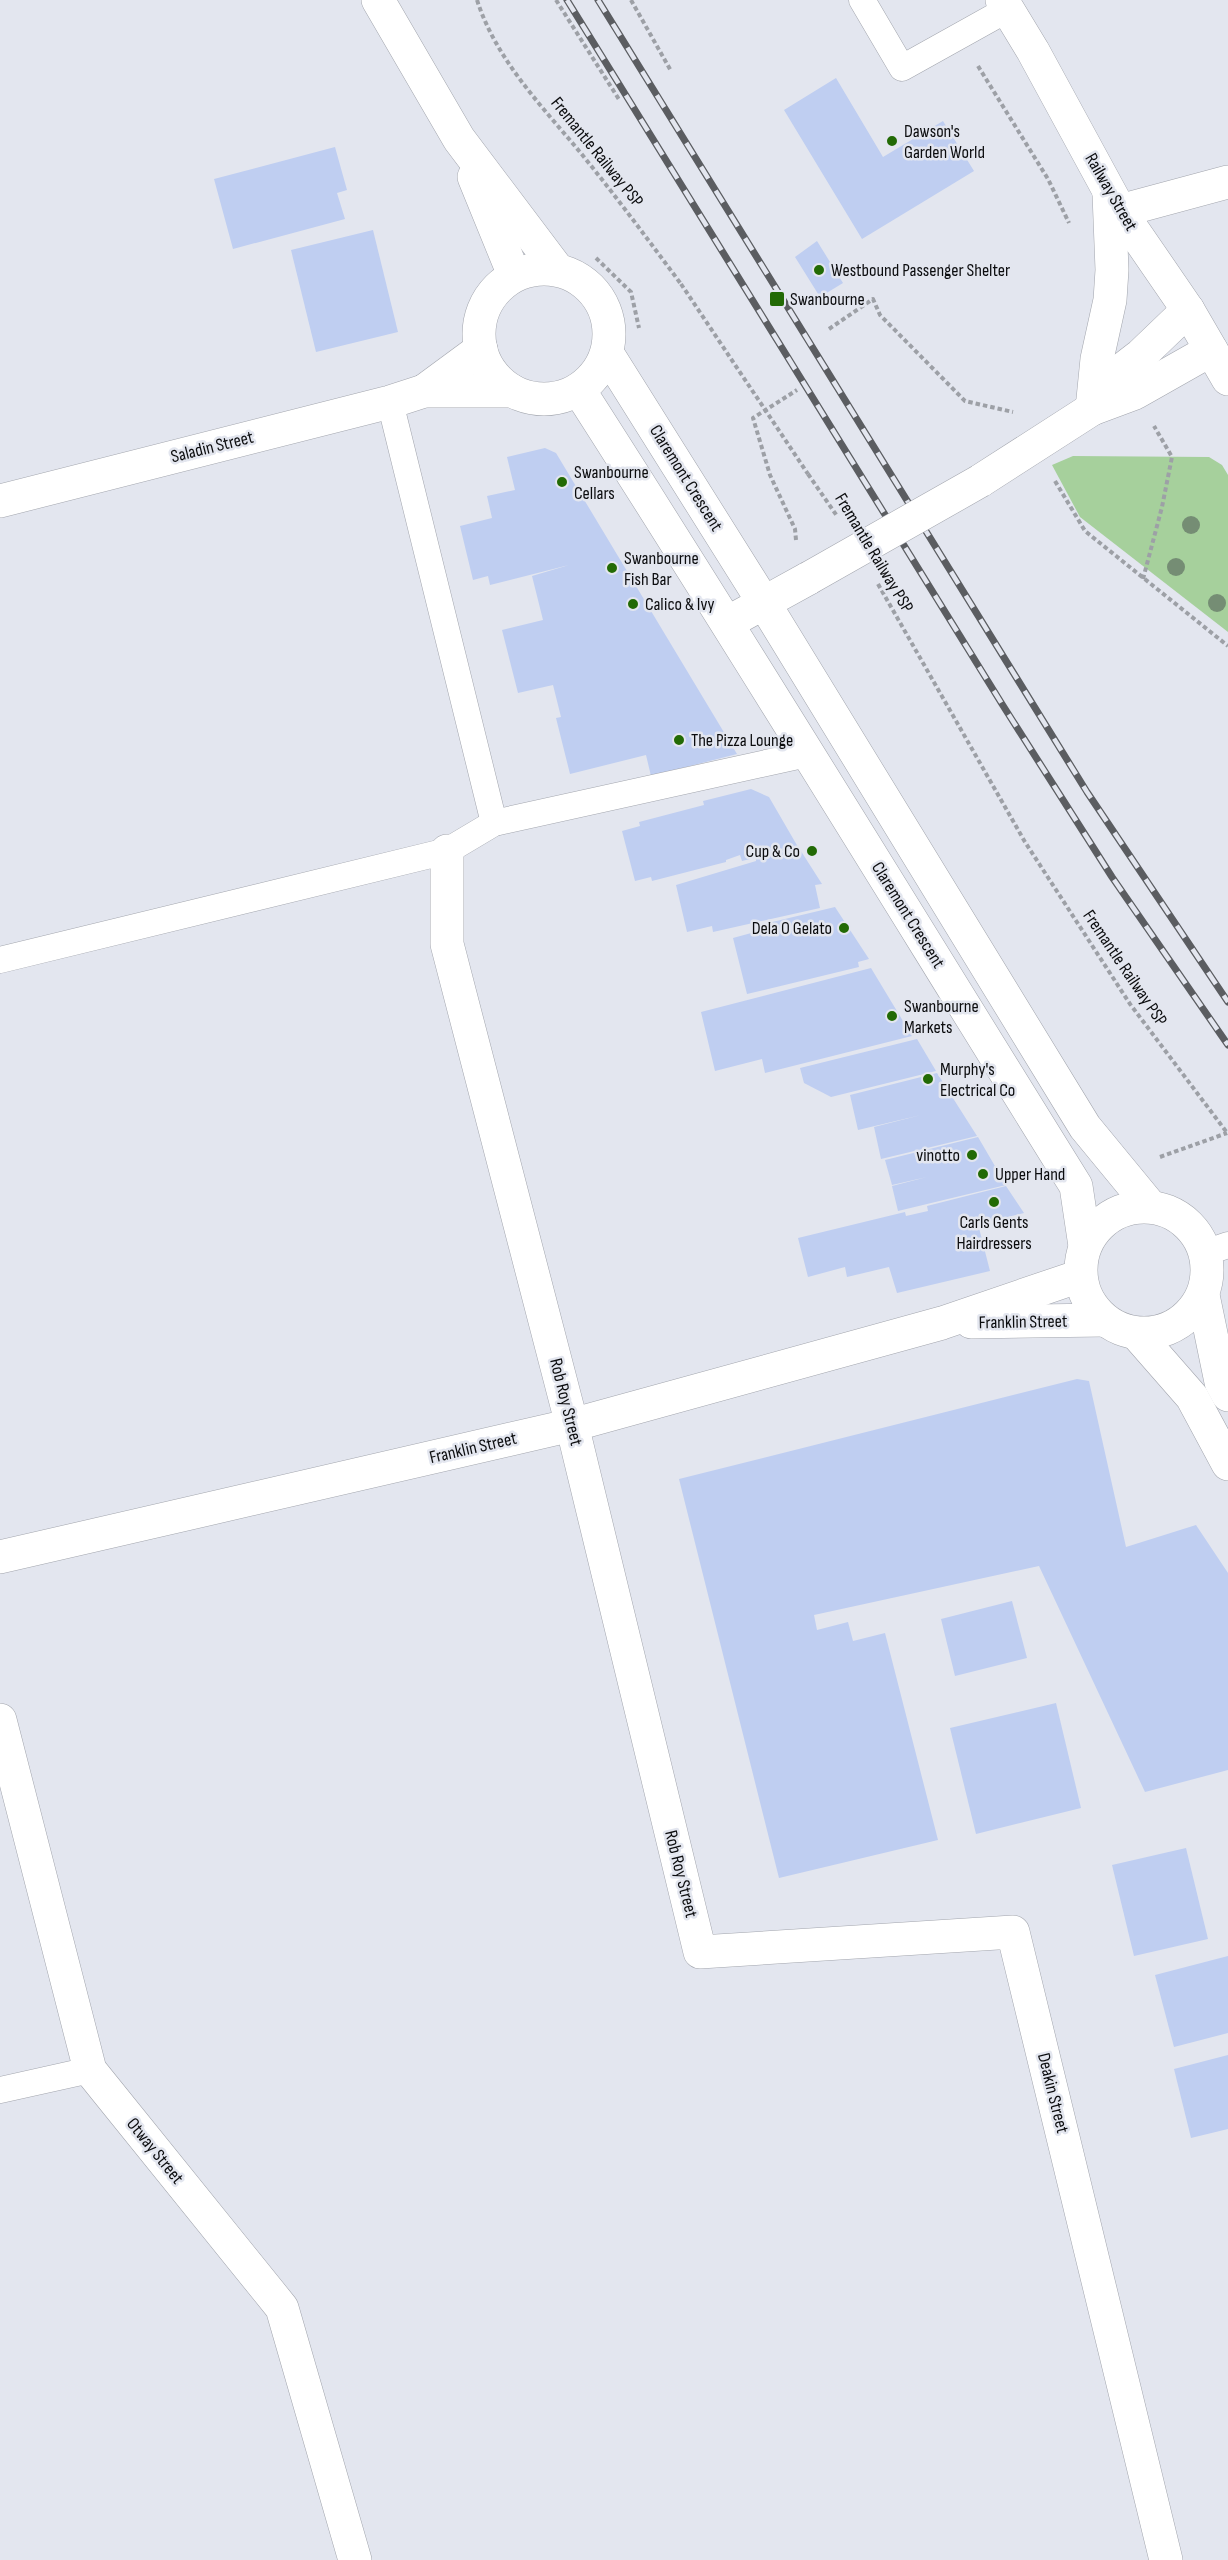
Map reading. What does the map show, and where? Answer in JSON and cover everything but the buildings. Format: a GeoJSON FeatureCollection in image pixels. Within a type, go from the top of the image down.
{"type":"FeatureCollection","features":[{"type":"Feature","properties":{"kind":"street"},"geometry":{"type":"LineString","coordinates":[[378,0],[459,139],[557,269]]}},
{"type":"Feature","properties":{"kind":"street","name":"Railway Street"},"geometry":{"type":"LineString","coordinates":[[1005,5],[1114,201],[1188,310],[1228,379]]}},
{"type":"Feature","properties":{"kind":"street"},"geometry":{"type":"LineString","coordinates":[[459,139],[514,275]]}},
{"type":"Feature","properties":{"kind":"street"},"geometry":{"type":"LineString","coordinates":[[1092,409],[1097,359],[1110,300],[1114,201],[1228,182]]}},
{"type":"Feature","properties":{"kind":"street"},"geometry":{"type":"LineString","coordinates":[[535,269],[557,269],[577,277],[594,291],[605,310],[610,331],[607,353],[596,374],[579,390],[563,397],[528,398],[512,391],[498,380],[488,366],[481,349],[479,328],[485,307],[496,289],[514,275],[535,269]]}},
{"type":"Feature","properties":{"kind":"street"},"geometry":{"type":"LineString","coordinates":[[1092,409],[1119,372],[1141,355],[1188,310]]}},
{"type":"Feature","properties":{"kind":"street","name":"Saladin Street"},"geometry":{"type":"LineString","coordinates":[[424,391],[481,349]]}},
{"type":"Feature","properties":{"kind":"street"},"geometry":{"type":"LineString","coordinates":[[729,622],[980,481],[1092,409],[1135,393],[1210,350]]}},
{"type":"Feature","properties":{"kind":"street","name":"Claremont Crescent"},"geometry":{"type":"LineString","coordinates":[[607,353],[764,603],[1085,1127],[1150,1206]]}},
{"type":"Feature","properties":{"kind":"street","name":"Claremont Crescent"},"geometry":{"type":"LineString","coordinates":[[579,390],[729,622],[807,754],[1076,1186],[1083,1261]]}},
{"type":"Feature","properties":{"kind":"street","name":"Saladin Street"},"geometry":{"type":"LineString","coordinates":[[0,501],[390,402],[424,391],[512,391]]}},
{"type":"Feature","properties":{"kind":"street","name":"Rob Roy Street"},"geometry":{"type":"LineString","coordinates":[[447,851],[447,944],[572,1425],[700,1952]]}},
{"type":"Feature","properties":{"kind":"street"},"geometry":{"type":"LineString","coordinates":[[1150,1206],[1168,1211],[1184,1221],[1197,1235],[1217,1249],[1203,1295],[1192,1312],[1176,1326],[1157,1333],[1136,1334],[1119,1329],[1104,1320],[1092,1308],[1083,1261],[1095,1228],[1111,1215],[1129,1208],[1150,1206]]}},
{"type":"Feature","properties":{"kind":"street","name":"Franklin Street"},"geometry":{"type":"LineString","coordinates":[[0,1557],[572,1425],[942,1323],[1083,1261]]}},
{"type":"Feature","properties":{"kind":"street"},"geometry":{"type":"LineString","coordinates":[[1203,1295],[1221,1382],[1228,1395]]}},
{"type":"Feature","properties":{"kind":"street","name":"Franklin Street"},"geometry":{"type":"LineString","coordinates":[[942,1323],[1104,1320]]}},
{"type":"Feature","properties":{"kind":"street"},"geometry":{"type":"LineString","coordinates":[[1136,1334],[1192,1397],[1228,1464]]}},
{"type":"Feature","properties":{"kind":"street","name":"Otway Street"},"geometry":{"type":"LineString","coordinates":[[0,1720],[90,2070],[282,2308],[355,2560]]}},
{"type":"Feature","properties":{"kind":"street","name":"Deakin Street"},"geometry":{"type":"LineString","coordinates":[[700,1952],[1013,1932],[1166,2560]]}},
{"type":"Feature","properties":{"kind":"lane"},"geometry":{"type":"LineString","coordinates":[[862,0],[902,68],[960,37],[1005,5]]}},
{"type":"Feature","properties":{"kind":"lane"},"geometry":{"type":"LineString","coordinates":[[390,402],[494,823]]}},
{"type":"Feature","properties":{"kind":"lane"},"geometry":{"type":"LineString","coordinates":[[0,960],[447,851],[494,823],[807,754]]}},
{"type":"Feature","properties":{"kind":"lane"},"geometry":{"type":"LineString","coordinates":[[0,2090],[90,2070]]}},
{"type":"Feature","properties":{"kind":"path","name":"Fremantle Railway PSP"},"geometry":{"type":"LineString","coordinates":[[477,0],[486,28],[508,65],[624,207],[681,284],[841,523]]}},
{"type":"Feature","properties":{"kind":"path"},"geometry":{"type":"LineString","coordinates":[[556,0],[620,101]]}},
{"type":"Feature","properties":{"kind":"path"},"geometry":{"type":"LineString","coordinates":[[631,0],[671,71]]}},
{"type":"Feature","properties":{"kind":"path"},"geometry":{"type":"LineString","coordinates":[[960,37],[1048,179],[1072,229]]}},
{"type":"Feature","properties":{"kind":"path"},"geometry":{"type":"LineString","coordinates":[[829,328],[873,300],[880,315],[965,401],[1040,420],[1025,429],[1085,531],[1228,646]]}},
{"type":"Feature","properties":{"kind":"path"},"geometry":{"type":"LineString","coordinates":[[796,547],[795,529],[770,475],[753,418],[797,390]]}},
{"type":"Feature","properties":{"kind":"path"},"geometry":{"type":"LineString","coordinates":[[1135,393],[1172,458],[1143,579]]}},
{"type":"Feature","properties":{"kind":"path","name":"Fremantle Railway PSP"},"geometry":{"type":"LineString","coordinates":[[877,581],[1025,842],[1130,1004],[1228,1134]]}},
{"type":"Feature","properties":{"kind":"green space"},"geometry":{"type":"Polygon","coordinates":[[[1073,456],[1209,457],[1222,465],[1228,475],[1228,632],[1080,517],[1052,465],[1073,456]]]}},
{"type":"Feature","properties":{"kind":"railway"},"geometry":{"type":"LineString","coordinates":[[567,0],[1002,704],[1112,877],[1228,1045]]}},
{"type":"Feature","properties":{"kind":"railway"},"geometry":{"type":"LineString","coordinates":[[598,0],[1087,792],[1228,1002]]}},
{"type":"Feature","properties":{"kind":"place","name":"Dawson's Garden World"},"geometry":{"type":"Point","coordinates":[892,141]}},
{"type":"Feature","properties":{"kind":"place","name":"Westbound Passenger Shelter"},"geometry":{"type":"Point","coordinates":[819,270]}},
{"type":"Feature","properties":{"kind":"place","name":"Swanbourne"},"geometry":{"type":"Point","coordinates":[777,299]}},
{"type":"Feature","properties":{"kind":"place","name":"Swanbourne Cellars"},"geometry":{"type":"Point","coordinates":[562,482]}},
{"type":"Feature","properties":{"kind":"place","name":"Swanbourne Fish Bar"},"geometry":{"type":"Point","coordinates":[612,568]}},
{"type":"Feature","properties":{"kind":"place","name":"Calico & Ivy"},"geometry":{"type":"Point","coordinates":[633,604]}},
{"type":"Feature","properties":{"kind":"place","name":"The Pizza Lounge"},"geometry":{"type":"Point","coordinates":[679,740]}},
{"type":"Feature","properties":{"kind":"place","name":"Cup & Co"},"geometry":{"type":"Point","coordinates":[812,851]}},
{"type":"Feature","properties":{"kind":"place","name":"Dela O Gelato"},"geometry":{"type":"Point","coordinates":[844,928]}},
{"type":"Feature","properties":{"kind":"place","name":"Swanbourne Markets"},"geometry":{"type":"Point","coordinates":[892,1016]}},
{"type":"Feature","properties":{"kind":"place","name":"Murphy's Electrical Co"},"geometry":{"type":"Point","coordinates":[928,1079]}},
{"type":"Feature","properties":{"kind":"place","name":"vinotto"},"geometry":{"type":"Point","coordinates":[972,1155]}},
{"type":"Feature","properties":{"kind":"place","name":"Upper Hand"},"geometry":{"type":"Point","coordinates":[983,1174]}},
{"type":"Feature","properties":{"kind":"place","name":"Carls Gents Hairdressers"},"geometry":{"type":"Point","coordinates":[994,1202]}}]}
